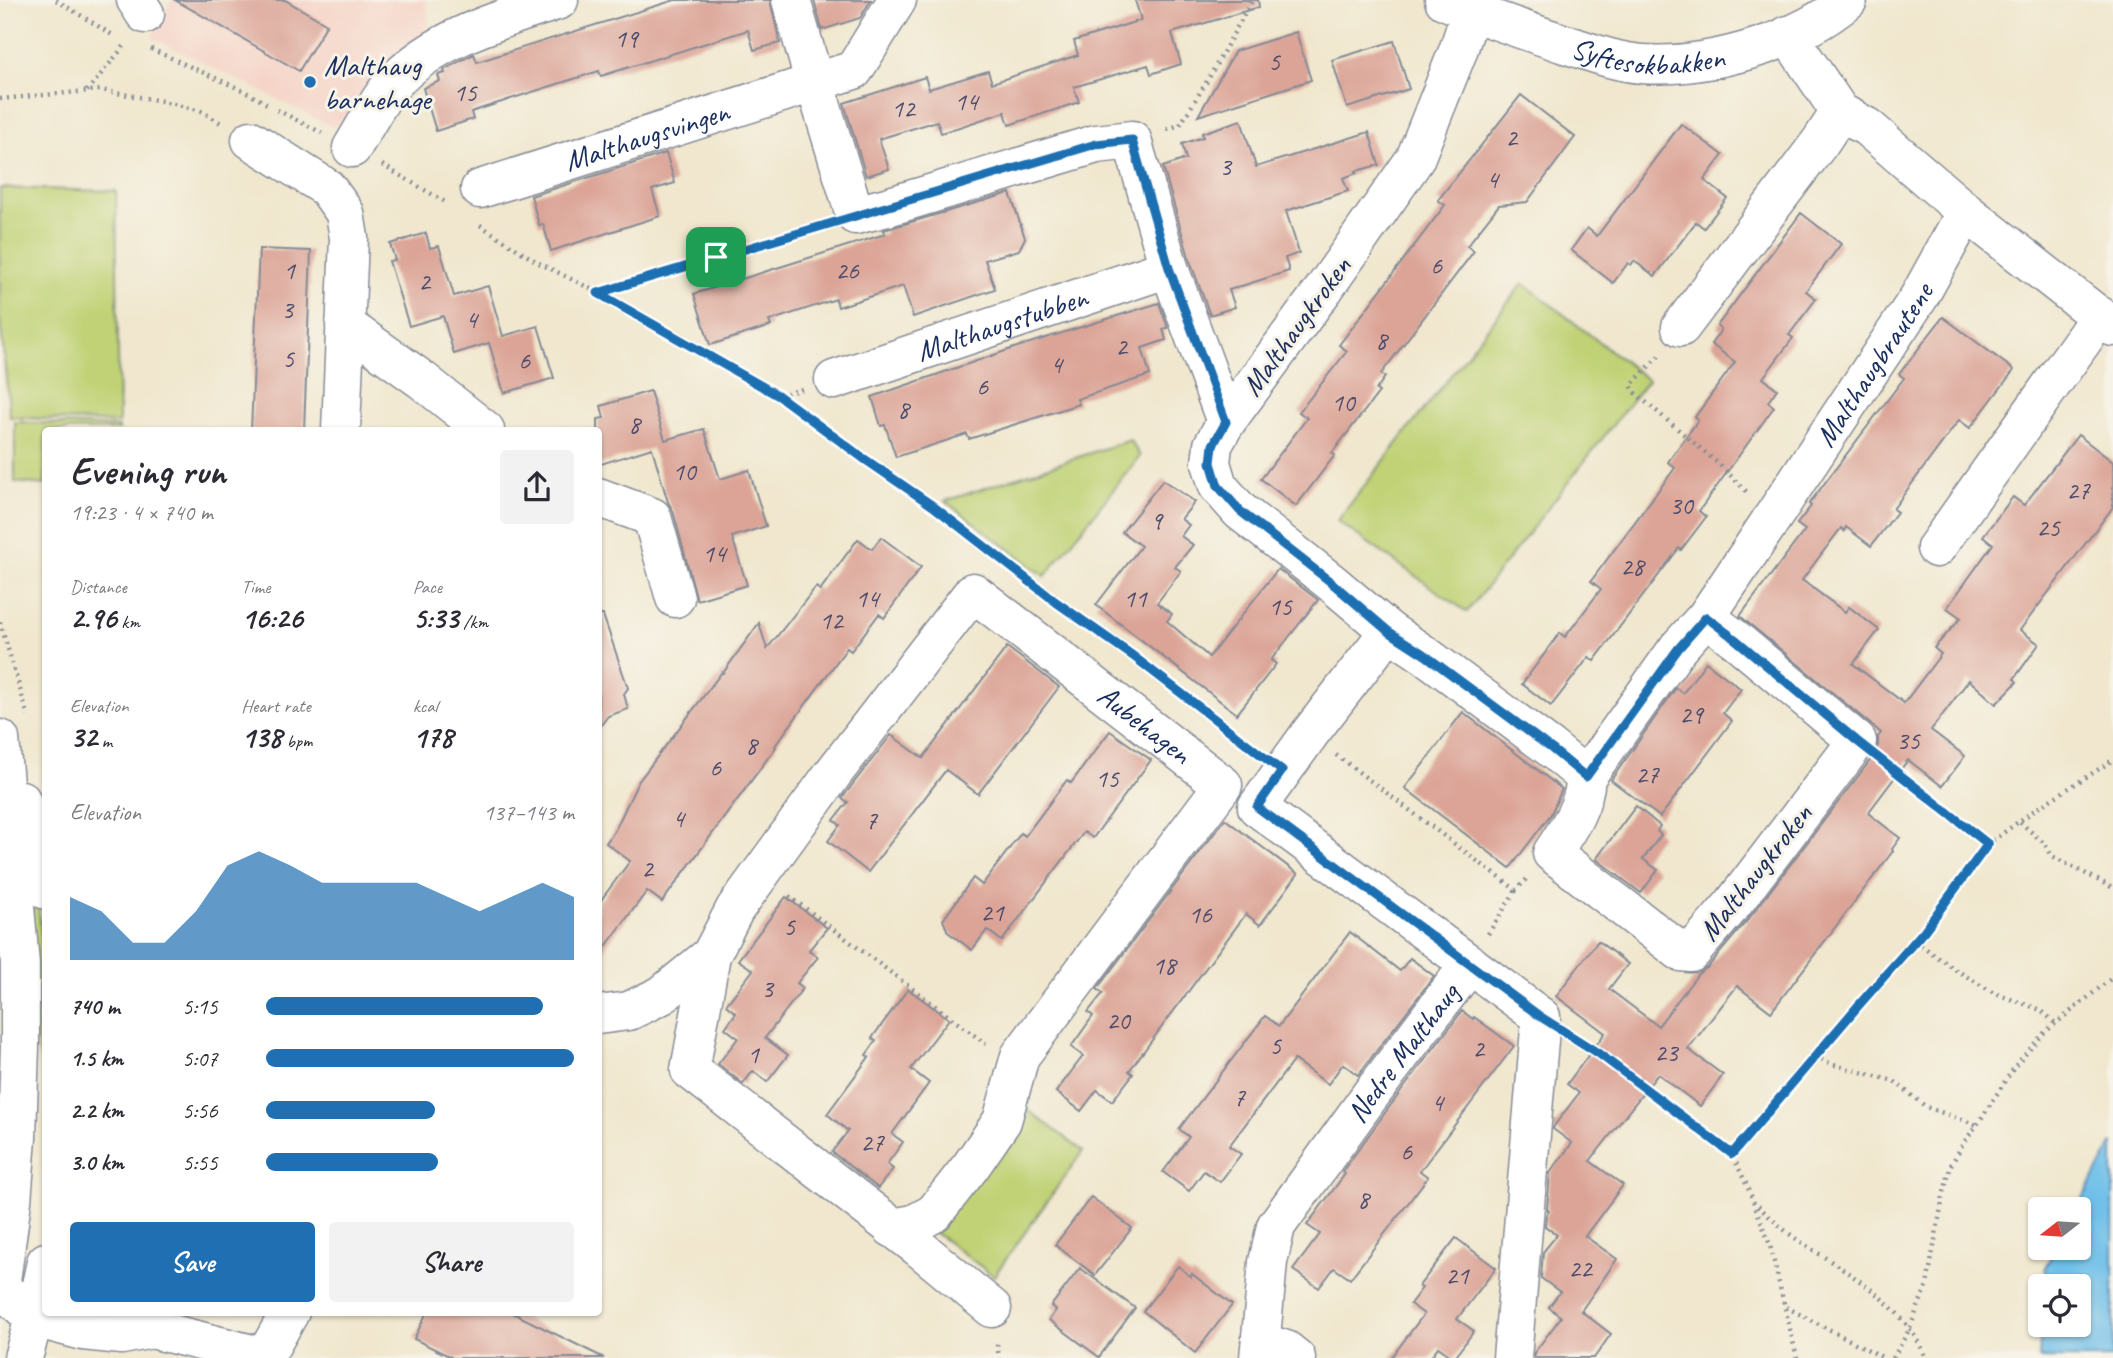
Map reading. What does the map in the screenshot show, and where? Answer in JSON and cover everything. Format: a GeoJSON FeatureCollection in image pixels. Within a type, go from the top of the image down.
{"type":"FeatureCollection","features":[{"type":"Feature","properties":{"kind":"street"},"geometry":{"type":"LineString","coordinates":[[352,148],[395,81],[431,51],[502,20],[559,0]]}},
{"type":"Feature","properties":{"kind":"street"},"geometry":{"type":"LineString","coordinates":[[791,0],[855,215],[887,208],[1096,144],[1132,140],[1169,268],[1226,422]]}},
{"type":"Feature","properties":{"kind":"street","name":"Malthaugsvingen"},"geometry":{"type":"LineString","coordinates":[[472,207],[854,70],[897,0]]}},
{"type":"Feature","properties":{"kind":"street","name":"Syftesokbakken"},"geometry":{"type":"LineString","coordinates":[[1457,6],[1607,57],[1641,64],[1675,64],[1705,60],[1788,36],[1848,0]]}},
{"type":"Feature","properties":{"kind":"street","name":"Malthaugkroken"},"geometry":{"type":"LineString","coordinates":[[1457,6],[1458,51],[1415,159],[1226,422],[1213,445],[1211,463],[1218,486],[1240,511],[1388,631],[1425,655],[1586,777]]}},
{"type":"Feature","properties":{"kind":"street"},"geometry":{"type":"LineString","coordinates":[[1788,36],[1840,111],[1867,127],[1966,212],[2107,322],[1936,548]]}},
{"type":"Feature","properties":{"kind":"street"},"geometry":{"type":"LineString","coordinates":[[1681,327],[1821,141],[1840,111]]}},
{"type":"Feature","properties":{"kind":"street"},"geometry":{"type":"LineString","coordinates":[[250,140],[324,185],[345,213],[349,238],[341,427]]}},
{"type":"Feature","properties":{"kind":"street","name":"Malthaugbrautene"},"geometry":{"type":"LineString","coordinates":[[1763,505],[1919,297],[1966,212]]}},
{"type":"Feature","properties":{"kind":"street","name":"Malthaugstubben"},"geometry":{"type":"LineString","coordinates":[[834,380],[1169,268]]}},
{"type":"Feature","properties":{"kind":"street"},"geometry":{"type":"LineString","coordinates":[[345,325],[422,380],[481,427]]}},
{"type":"Feature","properties":{"kind":"street"},"geometry":{"type":"LineString","coordinates":[[602,498],[652,517],[675,598]]}},
{"type":"Feature","properties":{"kind":"street"},"geometry":{"type":"LineString","coordinates":[[1552,853],[1577,815],[1585,792],[1586,777],[1678,649],[1706,617],[1763,505]]}},
{"type":"Feature","properties":{"kind":"street","name":"Aubehagen"},"geometry":{"type":"LineString","coordinates":[[892,1228],[914,1224],[934,1213],[971,1166],[1002,1121],[1020,1056],[1223,785],[973,592],[832,775],[735,909],[711,955],[690,1070],[992,1308]]}},
{"type":"Feature","properties":{"kind":"street"},"geometry":{"type":"LineString","coordinates":[[1706,617],[1857,741]]}},
{"type":"Feature","properties":{"kind":"street"},"geometry":{"type":"LineString","coordinates":[[1388,631],[1257,807],[1469,964]]}},
{"type":"Feature","properties":{"kind":"street"},"geometry":{"type":"LineString","coordinates":[[9,731],[42,873]]}},
{"type":"Feature","properties":{"kind":"street"},"geometry":{"type":"LineString","coordinates":[[0,1288],[12,1201],[17,1138],[20,1032],[20,963],[7,833],[9,731]]}},
{"type":"Feature","properties":{"kind":"street","name":"Malthaugkroken"},"geometry":{"type":"LineString","coordinates":[[1552,853],[1681,952],[1691,953],[1733,904],[1857,741]]}},
{"type":"Feature","properties":{"kind":"street","name":"Aubehagen"},"geometry":{"type":"LineString","coordinates":[[602,1014],[629,1011],[662,995],[711,955]]}},
{"type":"Feature","properties":{"kind":"street","name":"Nedre Malthaug"},"geometry":{"type":"LineString","coordinates":[[1296,1358],[1286,1350],[1260,1350],[1268,1262],[1276,1226],[1469,964],[1541,1017]]}},
{"type":"Feature","properties":{"kind":"street"},"geometry":{"type":"LineString","coordinates":[[1512,1358],[1541,1017]]}},
{"type":"Feature","properties":{"kind":"street"},"geometry":{"type":"LineString","coordinates":[[0,1288],[42,1276]]}},
{"type":"Feature","properties":{"kind":"street"},"geometry":{"type":"LineString","coordinates":[[23,1358],[42,1284]]}},
{"type":"Feature","properties":{"kind":"street"},"geometry":{"type":"LineString","coordinates":[[0,1288],[34,1318],[83,1331],[122,1335],[142,1321],[264,1358],[288,1316]]}},
{"type":"Feature","properties":{"kind":"path"},"geometry":{"type":"LineString","coordinates":[[56,0],[115,37]]}},
{"type":"Feature","properties":{"kind":"path"},"geometry":{"type":"LineString","coordinates":[[1132,140],[1180,125],[1252,0]]}},
{"type":"Feature","properties":{"kind":"path"},"geometry":{"type":"LineString","coordinates":[[87,91],[143,21],[242,90],[307,126],[472,207],[537,262],[598,293],[779,396],[933,506],[1282,771]]}},
{"type":"Feature","properties":{"kind":"path"},"geometry":{"type":"LineString","coordinates":[[0,99],[100,90],[121,93],[201,111],[250,140]]}},
{"type":"Feature","properties":{"kind":"path"},"geometry":{"type":"LineString","coordinates":[[598,293],[855,215]]}},
{"type":"Feature","properties":{"kind":"path"},"geometry":{"type":"LineString","coordinates":[[1681,327],[1655,361],[1630,385],[1652,409],[1720,465],[1763,505]]}},
{"type":"Feature","properties":{"kind":"path"},"geometry":{"type":"LineString","coordinates":[[0,622],[9,731]]}},
{"type":"Feature","properties":{"kind":"path"},"geometry":{"type":"LineString","coordinates":[[1311,732],[1331,751],[1516,890]]}},
{"type":"Feature","properties":{"kind":"path"},"geometry":{"type":"LineString","coordinates":[[1857,741],[1988,844]]}},
{"type":"Feature","properties":{"kind":"path"},"geometry":{"type":"LineString","coordinates":[[1732,1154],[1915,941],[1988,844],[2046,802],[2113,760]]}},
{"type":"Feature","properties":{"kind":"path"},"geometry":{"type":"LineString","coordinates":[[2020,822],[2045,845],[2052,856],[2113,888]]}},
{"type":"Feature","properties":{"kind":"path"},"geometry":{"type":"LineString","coordinates":[[1469,964],[1516,890],[1552,853]]}},
{"type":"Feature","properties":{"kind":"path"},"geometry":{"type":"LineString","coordinates":[[761,874],[1017,1068]]}},
{"type":"Feature","properties":{"kind":"path"},"geometry":{"type":"LineString","coordinates":[[1915,941],[1955,970],[1994,993],[2041,1010],[2056,1024]]}},
{"type":"Feature","properties":{"kind":"path"},"geometry":{"type":"LineString","coordinates":[[1893,1358],[1909,1330],[1929,1276],[1951,1165],[1964,1142],[2015,1066],[2044,1033],[2113,977]]}},
{"type":"Feature","properties":{"kind":"path"},"geometry":{"type":"LineString","coordinates":[[1541,1017],[1598,1053],[1732,1154],[1770,1245],[1797,1358]]}},
{"type":"Feature","properties":{"kind":"path"},"geometry":{"type":"LineString","coordinates":[[1815,1056],[1831,1064],[1894,1081],[1926,1107],[1977,1125]]}},
{"type":"Feature","properties":{"kind":"path"},"geometry":{"type":"LineString","coordinates":[[1755,1204],[1792,1236],[1846,1270],[1890,1306],[1919,1341],[1926,1358]]}},
{"type":"Feature","properties":{"kind":"path"},"geometry":{"type":"LineString","coordinates":[[1785,1307],[1885,1358]]}},
{"type":"Feature","properties":{"kind":"shaded area","name":"Malthaug barnehage"},"geometry":{"type":"Polygon","coordinates":[[[172,0],[426,0],[430,31],[333,127],[151,37],[172,0]]]}},
{"type":"Feature","properties":{"kind":"green space"},"geometry":{"type":"Polygon","coordinates":[[[0,188],[116,191],[119,423],[10,417],[0,318],[0,188]]]}},
{"type":"Feature","properties":{"kind":"green space"},"geometry":{"type":"Polygon","coordinates":[[[1523,283],[1648,380],[1467,612],[1337,521],[1523,283]]]}},
{"type":"Feature","properties":{"kind":"green space"},"geometry":{"type":"Polygon","coordinates":[[[15,422],[119,427],[42,427],[42,485],[15,482],[15,422]]]}},
{"type":"Feature","properties":{"kind":"green space"},"geometry":{"type":"Polygon","coordinates":[[[1130,440],[1140,456],[1045,576],[945,501],[1130,440]]]}},
{"type":"Feature","properties":{"kind":"green space"},"geometry":{"type":"Polygon","coordinates":[[[35,897],[42,938],[42,1065],[36,1038],[29,926],[35,897]]]}},
{"type":"Feature","properties":{"kind":"green space"},"geometry":{"type":"Polygon","coordinates":[[[1025,1108],[1083,1151],[994,1276],[934,1232],[1025,1108]]]}},
{"type":"Feature","properties":{"kind":"water"},"geometry":{"type":"Polygon","coordinates":[[[2113,1143],[2113,1358],[2039,1358],[2040,1337],[2091,1337],[2091,1274],[2045,1274],[2049,1260],[2091,1260],[2091,1197],[2084,1197],[2113,1143]]]}},
{"type":"Feature","properties":{"kind":"building"},"geometry":{"type":"Polygon","coordinates":[[[175,0],[285,0],[327,24],[299,71],[175,0]]]}},
{"type":"Feature","properties":{"kind":"building"},"geometry":{"type":"Polygon","coordinates":[[[675,0],[770,0],[780,43],[754,50],[748,30],[601,76],[599,71],[526,94],[471,112],[473,119],[436,131],[423,88],[440,81],[438,75],[462,60],[474,54],[477,62],[675,0]]]}},
{"type":"Feature","properties":{"kind":"building"},"geometry":{"type":"Polygon","coordinates":[[[814,0],[871,0],[860,18],[822,30],[814,0]]]}},
{"type":"Feature","properties":{"kind":"building"},"geometry":{"type":"Polygon","coordinates":[[[1135,0],[1258,0],[1259,7],[1172,33],[1181,64],[1151,74],[1148,65],[1074,87],[1079,102],[1009,125],[1005,112],[941,133],[937,121],[879,139],[889,169],[866,176],[844,103],[925,77],[929,89],[988,71],[992,83],[1078,55],[1074,41],[1141,20],[1135,0]]]}},
{"type":"Feature","properties":{"kind":"building"},"geometry":{"type":"Polygon","coordinates":[[[1296,32],[1311,80],[1198,116],[1235,51],[1296,32]]]}},
{"type":"Feature","properties":{"kind":"building"},"geometry":{"type":"Polygon","coordinates":[[[1394,41],[1409,89],[1347,108],[1332,60],[1394,41]]]}},
{"type":"Feature","properties":{"kind":"building"},"geometry":{"type":"Polygon","coordinates":[[[1521,95],[1575,137],[1527,202],[1499,205],[1467,246],[1474,251],[1381,374],[1385,377],[1376,390],[1379,392],[1296,506],[1261,479],[1307,418],[1299,412],[1347,351],[1339,345],[1445,205],[1438,200],[1521,95]]]}},
{"type":"Feature","properties":{"kind":"building"},"geometry":{"type":"Polygon","coordinates":[[[1241,120],[1256,167],[1369,132],[1379,165],[1356,171],[1357,173],[1343,178],[1348,191],[1286,211],[1299,253],[1285,258],[1289,271],[1229,290],[1235,307],[1210,315],[1190,261],[1163,167],[1186,159],[1182,144],[1203,137],[1202,133],[1241,120]]]}},
{"type":"Feature","properties":{"kind":"building"},"geometry":{"type":"Polygon","coordinates":[[[1681,124],[1723,155],[1704,180],[1727,198],[1704,228],[1696,222],[1655,276],[1634,261],[1631,265],[1628,263],[1613,283],[1571,250],[1587,228],[1597,236],[1681,124]]]}},
{"type":"Feature","properties":{"kind":"building"},"geometry":{"type":"Polygon","coordinates":[[[666,153],[675,183],[652,190],[660,216],[551,251],[543,224],[539,225],[531,196],[666,153]]]}},
{"type":"Feature","properties":{"kind":"building"},"geometry":{"type":"Polygon","coordinates":[[[1010,193],[1025,238],[1019,250],[985,260],[995,289],[913,317],[903,286],[838,307],[836,299],[769,321],[771,326],[710,345],[694,294],[885,234],[884,230],[1010,193]]]}},
{"type":"Feature","properties":{"kind":"building"},"geometry":{"type":"Polygon","coordinates":[[[1801,213],[1841,244],[1806,291],[1816,299],[1789,335],[1793,338],[1763,378],[1777,389],[1768,402],[1774,407],[1699,511],[1706,517],[1681,550],[1679,548],[1594,661],[1589,657],[1551,706],[1522,684],[1560,633],[1565,637],[1601,589],[1591,581],[1675,468],[1668,462],[1698,420],[1695,417],[1735,362],[1711,344],[1721,330],[1717,326],[1801,213]]]}},
{"type":"Feature","properties":{"kind":"building"},"geometry":{"type":"Polygon","coordinates":[[[426,233],[430,248],[439,246],[454,296],[488,286],[503,336],[538,326],[554,378],[504,393],[489,343],[454,354],[443,316],[409,326],[389,261],[395,260],[390,244],[426,233]]]}},
{"type":"Feature","properties":{"kind":"building"},"geometry":{"type":"Polygon","coordinates":[[[259,249],[311,251],[304,427],[251,427],[259,249]]]}},
{"type":"Feature","properties":{"kind":"building"},"geometry":{"type":"Polygon","coordinates":[[[1159,303],[1168,328],[1163,329],[1166,340],[1142,348],[1150,375],[1077,399],[1079,404],[969,439],[967,434],[896,457],[885,425],[881,426],[872,397],[1020,346],[1159,303]]]}},
{"type":"Feature","properties":{"kind":"building"},"geometry":{"type":"Polygon","coordinates":[[[1943,317],[2014,370],[1970,428],[1959,420],[1893,509],[1897,512],[1871,546],[1846,527],[1844,531],[1841,528],[1802,580],[1845,612],[1849,607],[1879,630],[1853,664],[1904,703],[1941,654],[1934,648],[1961,618],[1947,608],[1993,544],[1983,536],[2013,497],[2024,505],[2078,435],[2113,462],[2113,507],[2020,630],[2039,644],[2014,679],[2017,682],[1996,704],[1969,680],[1931,730],[1965,756],[1942,786],[1908,760],[1868,813],[1900,838],[1893,851],[1771,1012],[1737,986],[1688,1049],[1723,1075],[1700,1106],[1658,1074],[1590,1161],[1623,1185],[1585,1236],[1617,1259],[1581,1311],[1611,1334],[1594,1358],[1534,1358],[1534,1353],[1561,1317],[1549,1307],[1560,1292],[1541,1278],[1543,1252],[1557,1235],[1545,1226],[1549,1211],[1550,1173],[1572,1143],[1553,1129],[1579,1093],[1567,1084],[1605,1033],[1556,996],[1598,941],[1628,964],[1609,989],[1658,1026],[1698,974],[1708,967],[1750,917],[1875,754],[1881,733],[1740,616],[1805,530],[1797,524],[1811,506],[1809,504],[1904,378],[1899,374],[1943,317]]]}},
{"type":"Feature","properties":{"kind":"building"},"geometry":{"type":"Polygon","coordinates":[[[650,391],[665,440],[704,429],[720,479],[749,470],[766,526],[732,537],[747,585],[697,600],[673,511],[652,448],[602,464],[602,427],[598,427],[598,419],[604,418],[601,406],[650,391]]]}},
{"type":"Feature","properties":{"kind":"building"},"geometry":{"type":"Polygon","coordinates":[[[1163,480],[1195,502],[1181,519],[1189,525],[1181,536],[1193,545],[1175,567],[1181,571],[1157,603],[1172,614],[1167,621],[1209,657],[1278,569],[1318,600],[1271,660],[1276,664],[1237,714],[1096,605],[1141,546],[1122,532],[1163,480]]]}},
{"type":"Feature","properties":{"kind":"building"},"geometry":{"type":"Polygon","coordinates":[[[881,537],[921,567],[884,618],[879,614],[851,651],[847,648],[662,902],[647,891],[602,952],[602,899],[630,861],[606,843],[638,782],[759,623],[767,649],[816,587],[820,590],[858,539],[872,549],[881,537]]]}},
{"type":"Feature","properties":{"kind":"building"},"geometry":{"type":"Polygon","coordinates":[[[602,615],[628,688],[624,694],[628,709],[608,716],[602,724],[602,615]]]}},
{"type":"Feature","properties":{"kind":"building"},"geometry":{"type":"Polygon","coordinates":[[[1007,647],[1059,687],[978,794],[946,770],[868,872],[828,841],[840,825],[834,820],[848,802],[842,798],[891,735],[923,758],[1007,647]]]}},
{"type":"Feature","properties":{"kind":"building"},"geometry":{"type":"Polygon","coordinates":[[[1706,662],[1741,689],[1723,713],[1732,721],[1660,817],[1611,780],[1676,688],[1683,693],[1706,662]]]}},
{"type":"Feature","properties":{"kind":"building"},"geometry":{"type":"Polygon","coordinates":[[[1463,712],[1562,789],[1551,814],[1510,868],[1405,788],[1463,712]]]}},
{"type":"Feature","properties":{"kind":"building"},"geometry":{"type":"Polygon","coordinates":[[[1110,731],[1151,760],[1093,838],[1084,832],[1002,941],[987,930],[972,950],[948,932],[943,920],[973,878],[982,885],[1021,833],[1025,836],[1067,780],[1071,783],[1110,731]]]}},
{"type":"Feature","properties":{"kind":"building"},"geometry":{"type":"Polygon","coordinates":[[[1636,806],[1660,826],[1657,831],[1661,835],[1643,859],[1658,870],[1641,893],[1596,859],[1636,806]]]}},
{"type":"Feature","properties":{"kind":"building"},"geometry":{"type":"Polygon","coordinates":[[[1225,819],[1298,874],[1260,925],[1246,914],[1129,1071],[1133,1074],[1112,1101],[1097,1090],[1081,1111],[1056,1092],[1083,1056],[1071,1047],[1093,1016],[1088,1012],[1103,993],[1097,989],[1225,819]]]}},
{"type":"Feature","properties":{"kind":"building"},"geometry":{"type":"Polygon","coordinates":[[[786,897],[827,928],[809,950],[818,957],[797,983],[803,988],[765,1038],[788,1055],[767,1082],[753,1071],[743,1084],[718,1064],[738,1038],[725,1028],[736,1013],[726,1005],[753,970],[738,960],[786,897]]]}},
{"type":"Feature","properties":{"kind":"building"},"geometry":{"type":"Polygon","coordinates":[[[1350,932],[1400,971],[1410,958],[1434,976],[1358,1075],[1343,1064],[1328,1084],[1294,1060],[1229,1146],[1241,1154],[1220,1182],[1204,1171],[1189,1191],[1163,1172],[1189,1137],[1179,1129],[1265,1016],[1279,1026],[1350,932]]]}},
{"type":"Feature","properties":{"kind":"building"},"geometry":{"type":"Polygon","coordinates":[[[908,989],[949,1019],[911,1069],[929,1083],[892,1134],[903,1142],[887,1164],[893,1169],[878,1188],[832,1152],[848,1131],[827,1114],[869,1057],[866,1055],[876,1041],[872,1038],[908,989]]]}},
{"type":"Feature","properties":{"kind":"building"},"geometry":{"type":"Polygon","coordinates":[[[1462,1011],[1514,1046],[1420,1171],[1428,1177],[1350,1279],[1334,1268],[1319,1288],[1293,1270],[1320,1234],[1307,1225],[1345,1174],[1342,1172],[1462,1011]]]}},
{"type":"Feature","properties":{"kind":"building"},"geometry":{"type":"Polygon","coordinates":[[[1091,1197],[1132,1228],[1095,1275],[1055,1245],[1091,1197]]]}},
{"type":"Feature","properties":{"kind":"building"},"geometry":{"type":"Polygon","coordinates":[[[1456,1238],[1496,1268],[1457,1319],[1474,1331],[1454,1358],[1438,1347],[1430,1358],[1391,1358],[1424,1314],[1410,1304],[1422,1288],[1419,1286],[1456,1238]]]}},
{"type":"Feature","properties":{"kind":"building"},"geometry":{"type":"Polygon","coordinates":[[[1178,1266],[1232,1305],[1195,1353],[1143,1311],[1178,1266]]]}},
{"type":"Feature","properties":{"kind":"building"},"geometry":{"type":"Polygon","coordinates":[[[1080,1268],[1135,1308],[1099,1357],[1049,1320],[1056,1310],[1051,1306],[1080,1268]]]}},
{"type":"Feature","properties":{"kind":"building"},"geometry":{"type":"Polygon","coordinates":[[[425,1316],[519,1316],[604,1358],[453,1358],[414,1339],[425,1316]]]}},
{"type":"Feature","properties":{"kind":"place","name":"Malthaug barnehage"},"geometry":{"type":"Point","coordinates":[310,82]}},
{"type":"Feature","properties":{"kind":"route"},"geometry":{"type":"LineString","coordinates":[[1132,140],[1169,268],[1226,422],[1213,445],[1211,463],[1218,486],[1240,511],[1388,631],[1425,655],[1586,777],[1678,649],[1706,617],[1988,844],[1924,931],[1732,1154],[1598,1053],[1541,1017],[1257,807],[1282,771],[1133,656],[1056,602],[933,506],[779,396],[598,293],[716,257],[1096,144],[1132,140]]}}]}
